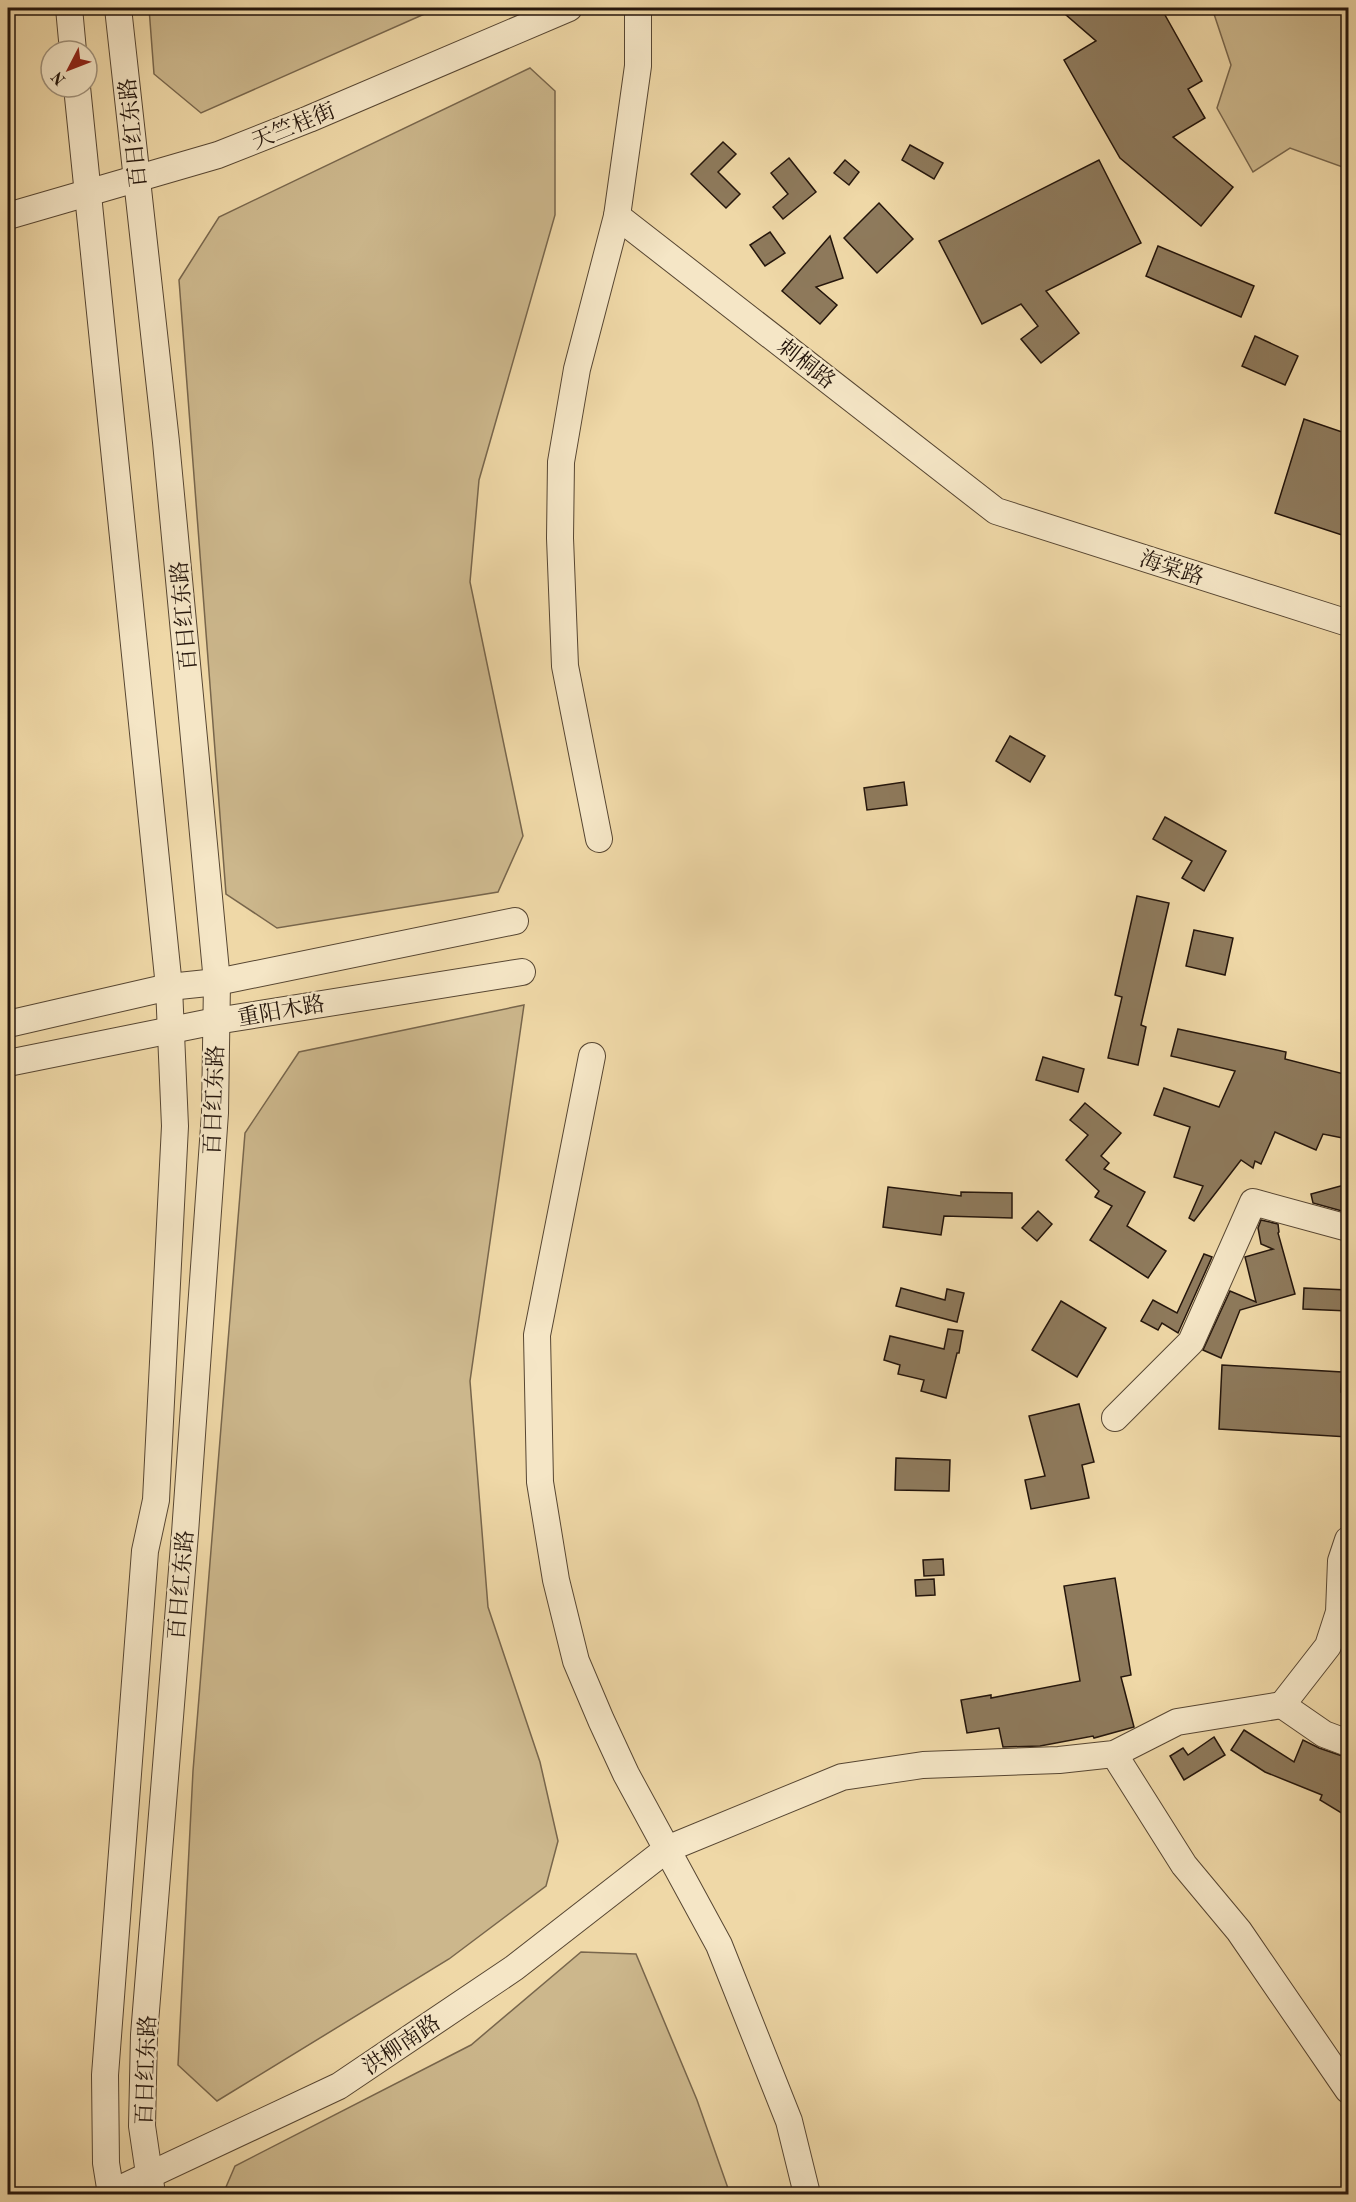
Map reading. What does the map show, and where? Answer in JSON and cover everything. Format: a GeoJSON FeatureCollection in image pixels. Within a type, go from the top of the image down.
{"type":"FeatureCollection","features":[{"type":"Feature","properties":{"kind":"street"},"geometry":{"type":"LineString","coordinates":[[69,8],[72,39]]}},
{"type":"Feature","properties":{"kind":"street","name":"百日红东路"},"geometry":{"type":"LineString","coordinates":[[118,8],[166,442],[217,982],[212,1149],[184,1545],[144,2035],[142,2126],[150,2185]]}},
{"type":"Feature","properties":{"kind":"street","name":"天竺桂街"},"geometry":{"type":"LineString","coordinates":[[8,216],[218,155],[309,119],[569,8]]}},
{"type":"Feature","properties":{"kind":"street"},"geometry":{"type":"LineString","coordinates":[[599,838],[565,666],[560,538],[561,462],[577,369],[617,216],[638,66],[638,8]]}},
{"type":"Feature","properties":{"kind":"street","name":"百日红东路"},"geometry":{"type":"LineString","coordinates":[[78,99],[169,987],[175,1126],[156,1500],[145,1551],[105,2075],[106,2163],[110,2194]]}},
{"type":"Feature","properties":{"kind":"street","name":"刺桐路"},"geometry":{"type":"LineString","coordinates":[[617,216],[996,511]]}},
{"type":"Feature","properties":{"kind":"street","name":"海棠路"},"geometry":{"type":"LineString","coordinates":[[996,511],[1348,622]]}},
{"type":"Feature","properties":{"kind":"street","name":"重阳木路"},"geometry":{"type":"LineString","coordinates":[[8,1024],[169,987],[217,982],[515,921]]}},
{"type":"Feature","properties":{"kind":"street","name":"重阳木路"},"geometry":{"type":"LineString","coordinates":[[8,1063],[216,1021],[522,972]]}},
{"type":"Feature","properties":{"kind":"street"},"geometry":{"type":"LineString","coordinates":[[592,1056],[537,1335],[540,1482],[556,1580],[576,1661],[626,1774],[719,1945],[789,2121],[807,2194]]}},
{"type":"Feature","properties":{"kind":"street"},"geometry":{"type":"LineString","coordinates":[[1115,1418],[1191,1342],[1253,1202],[1348,1228]]}},
{"type":"Feature","properties":{"kind":"street"},"geometry":{"type":"LineString","coordinates":[[1282,1706],[1328,1646],[1339,1612],[1341,1561],[1348,1540]]}},
{"type":"Feature","properties":{"kind":"street"},"geometry":{"type":"LineString","coordinates":[[1348,1743],[1324,1734],[1282,1706],[1177,1722],[1114,1754],[1184,1865],[1239,1931],[1348,2090]]}},
{"type":"Feature","properties":{"kind":"street","name":"洪柳南路"},"geometry":{"type":"LineString","coordinates":[[110,2194],[150,2185],[339,2086],[514,1968],[667,1849],[842,1777],[923,1765],[1059,1760],[1114,1754]]}},
{"type":"Feature","properties":{"kind":"shaded area"},"geometry":{"type":"Polygon","coordinates":[[[149,8],[438,8],[201,113],[154,74],[149,8]]]}},
{"type":"Feature","properties":{"kind":"shaded area"},"geometry":{"type":"Polygon","coordinates":[[[1212,8],[1348,8],[1348,169],[1290,148],[1253,172],[1217,108],[1231,65],[1212,8]]]}},
{"type":"Feature","properties":{"kind":"shaded area"},"geometry":{"type":"Polygon","coordinates":[[[530,68],[555,91],[555,215],[479,480],[470,582],[523,836],[498,892],[277,928],[226,894],[179,280],[219,217],[530,68]]]}},
{"type":"Feature","properties":{"kind":"shaded area"},"geometry":{"type":"Polygon","coordinates":[[[524,1005],[470,1381],[488,1607],[540,1762],[558,1841],[546,1886],[449,1959],[217,2101],[178,2065],[193,1771],[245,1133],[299,1052],[524,1005]]]}},
{"type":"Feature","properties":{"kind":"shaded area"},"geometry":{"type":"Polygon","coordinates":[[[581,1952],[636,1954],[697,2100],[730,2194],[223,2194],[235,2166],[471,2045],[581,1952]]]}},
{"type":"Feature","properties":{"kind":"building"},"geometry":{"type":"Polygon","coordinates":[[[1058,8],[1161,8],[1202,81],[1188,89],[1205,118],[1173,137],[1233,187],[1201,226],[1120,158],[1064,60],[1096,41],[1058,8]]]}},
{"type":"Feature","properties":{"kind":"building"},"geometry":{"type":"Polygon","coordinates":[[[723,142],[736,154],[718,172],[740,194],[726,208],[691,174],[723,142]]]}},
{"type":"Feature","properties":{"kind":"building"},"geometry":{"type":"Polygon","coordinates":[[[910,145],[943,163],[934,179],[902,160],[910,145]]]}},
{"type":"Feature","properties":{"kind":"building"},"geometry":{"type":"Polygon","coordinates":[[[789,158],[816,192],[783,219],[773,207],[788,194],[771,173],[789,158]]]}},
{"type":"Feature","properties":{"kind":"building"},"geometry":{"type":"Polygon","coordinates":[[[845,160],[859,172],[849,185],[834,173],[845,160]]]}},
{"type":"Feature","properties":{"kind":"building"},"geometry":{"type":"Polygon","coordinates":[[[1099,160],[1141,243],[1046,291],[1079,333],[1041,363],[1021,339],[1038,326],[1021,304],[982,324],[939,241],[1099,160]]]}},
{"type":"Feature","properties":{"kind":"building"},"geometry":{"type":"Polygon","coordinates":[[[879,203],[913,239],[877,273],[844,238],[879,203]]]}},
{"type":"Feature","properties":{"kind":"building"},"geometry":{"type":"Polygon","coordinates":[[[770,232],[785,253],[765,266],[750,245],[770,232]]]}},
{"type":"Feature","properties":{"kind":"building"},"geometry":{"type":"Polygon","coordinates":[[[830,236],[843,278],[816,287],[837,305],[820,324],[782,291],[830,236]]]}},
{"type":"Feature","properties":{"kind":"building"},"geometry":{"type":"Polygon","coordinates":[[[1158,246],[1254,286],[1241,317],[1146,276],[1158,246]]]}},
{"type":"Feature","properties":{"kind":"building"},"geometry":{"type":"Polygon","coordinates":[[[1255,336],[1298,356],[1285,385],[1242,366],[1255,336]]]}},
{"type":"Feature","properties":{"kind":"building"},"geometry":{"type":"Polygon","coordinates":[[[1304,419],[1348,434],[1348,537],[1275,513],[1304,419]]]}},
{"type":"Feature","properties":{"kind":"building"},"geometry":{"type":"Polygon","coordinates":[[[1010,736],[1045,756],[1030,782],[996,761],[1010,736]]]}},
{"type":"Feature","properties":{"kind":"building"},"geometry":{"type":"Polygon","coordinates":[[[904,782],[907,805],[867,810],[864,788],[904,782]]]}},
{"type":"Feature","properties":{"kind":"building"},"geometry":{"type":"Polygon","coordinates":[[[1165,817],[1226,851],[1204,891],[1182,878],[1192,861],[1153,839],[1165,817]]]}},
{"type":"Feature","properties":{"kind":"building"},"geometry":{"type":"Polygon","coordinates":[[[1137,896],[1169,903],[1141,1025],[1146,1027],[1138,1065],[1108,1058],[1122,997],[1115,995],[1137,896]]]}},
{"type":"Feature","properties":{"kind":"building"},"geometry":{"type":"Polygon","coordinates":[[[1194,930],[1233,938],[1225,975],[1186,966],[1194,930]]]}},
{"type":"Feature","properties":{"kind":"building"},"geometry":{"type":"Polygon","coordinates":[[[1178,1029],[1286,1052],[1285,1059],[1348,1075],[1348,1139],[1323,1134],[1316,1150],[1275,1132],[1261,1164],[1255,1161],[1253,1168],[1241,1160],[1194,1221],[1189,1218],[1203,1186],[1174,1177],[1190,1127],[1154,1115],[1164,1088],[1219,1107],[1235,1071],[1171,1056],[1178,1029]]]}},
{"type":"Feature","properties":{"kind":"building"},"geometry":{"type":"Polygon","coordinates":[[[1043,1057],[1084,1069],[1078,1092],[1036,1080],[1043,1057]]]}},
{"type":"Feature","properties":{"kind":"building"},"geometry":{"type":"Polygon","coordinates":[[[1085,1103],[1121,1133],[1101,1156],[1109,1163],[1104,1169],[1145,1192],[1127,1226],[1166,1251],[1148,1278],[1090,1240],[1112,1206],[1095,1197],[1099,1191],[1066,1160],[1088,1135],[1070,1120],[1085,1103]]]}},
{"type":"Feature","properties":{"kind":"building"},"geometry":{"type":"Polygon","coordinates":[[[1348,1184],[1348,1209],[1342,1211],[1313,1203],[1311,1194],[1348,1184]]]}},
{"type":"Feature","properties":{"kind":"building"},"geometry":{"type":"Polygon","coordinates":[[[888,1187],[961,1196],[961,1192],[1012,1193],[1012,1218],[944,1216],[941,1235],[883,1227],[888,1187]]]}},
{"type":"Feature","properties":{"kind":"building"},"geometry":{"type":"Polygon","coordinates":[[[1038,1211],[1052,1224],[1037,1241],[1022,1228],[1038,1211]]]}},
{"type":"Feature","properties":{"kind":"building"},"geometry":{"type":"Polygon","coordinates":[[[1261,1220],[1278,1224],[1278,1233],[1295,1294],[1240,1310],[1221,1358],[1203,1350],[1230,1291],[1256,1302],[1245,1257],[1273,1249],[1261,1244],[1258,1228],[1261,1220]]]}},
{"type":"Feature","properties":{"kind":"building"},"geometry":{"type":"Polygon","coordinates":[[[1204,1254],[1212,1257],[1178,1333],[1162,1323],[1158,1330],[1141,1321],[1153,1300],[1177,1313],[1204,1254]]]}},
{"type":"Feature","properties":{"kind":"building"},"geometry":{"type":"Polygon","coordinates":[[[901,1288],[945,1300],[947,1289],[964,1293],[957,1322],[896,1306],[901,1288]]]}},
{"type":"Feature","properties":{"kind":"building"},"geometry":{"type":"Polygon","coordinates":[[[1304,1288],[1348,1290],[1348,1311],[1303,1309],[1304,1288]]]}},
{"type":"Feature","properties":{"kind":"building"},"geometry":{"type":"Polygon","coordinates":[[[1061,1301],[1106,1328],[1077,1377],[1032,1350],[1061,1301]]]}},
{"type":"Feature","properties":{"kind":"building"},"geometry":{"type":"Polygon","coordinates":[[[948,1329],[963,1331],[946,1398],[921,1391],[924,1380],[898,1374],[900,1365],[884,1360],[890,1336],[944,1349],[948,1329]]]}},
{"type":"Feature","properties":{"kind":"building"},"geometry":{"type":"Polygon","coordinates":[[[1222,1365],[1342,1372],[1341,1392],[1348,1393],[1348,1437],[1219,1429],[1222,1365]]]}},
{"type":"Feature","properties":{"kind":"building"},"geometry":{"type":"Polygon","coordinates":[[[1079,1404],[1094,1462],[1082,1465],[1089,1498],[1031,1509],[1025,1480],[1045,1476],[1029,1416],[1079,1404]]]}},
{"type":"Feature","properties":{"kind":"building"},"geometry":{"type":"Polygon","coordinates":[[[896,1458],[950,1460],[949,1491],[895,1490],[896,1458]]]}},
{"type":"Feature","properties":{"kind":"building"},"geometry":{"type":"Polygon","coordinates":[[[943,1559],[944,1575],[924,1576],[923,1560],[943,1559]]]}},
{"type":"Feature","properties":{"kind":"building"},"geometry":{"type":"Polygon","coordinates":[[[1115,1578],[1131,1675],[1121,1677],[1134,1727],[1094,1738],[1093,1736],[1040,1746],[1003,1747],[999,1728],[967,1733],[961,1700],[991,1695],[991,1698],[1080,1681],[1064,1586],[1115,1578]]]}},
{"type":"Feature","properties":{"kind":"building"},"geometry":{"type":"Polygon","coordinates":[[[934,1579],[935,1595],[916,1596],[915,1580],[934,1579]]]}},
{"type":"Feature","properties":{"kind":"building"},"geometry":{"type":"Polygon","coordinates":[[[1244,1730],[1294,1762],[1303,1740],[1348,1758],[1348,1817],[1320,1800],[1322,1795],[1265,1772],[1231,1750],[1244,1730]]]}},
{"type":"Feature","properties":{"kind":"building"},"geometry":{"type":"Polygon","coordinates":[[[1214,1737],[1225,1755],[1184,1780],[1170,1756],[1183,1748],[1188,1755],[1214,1737]]]}}]}
